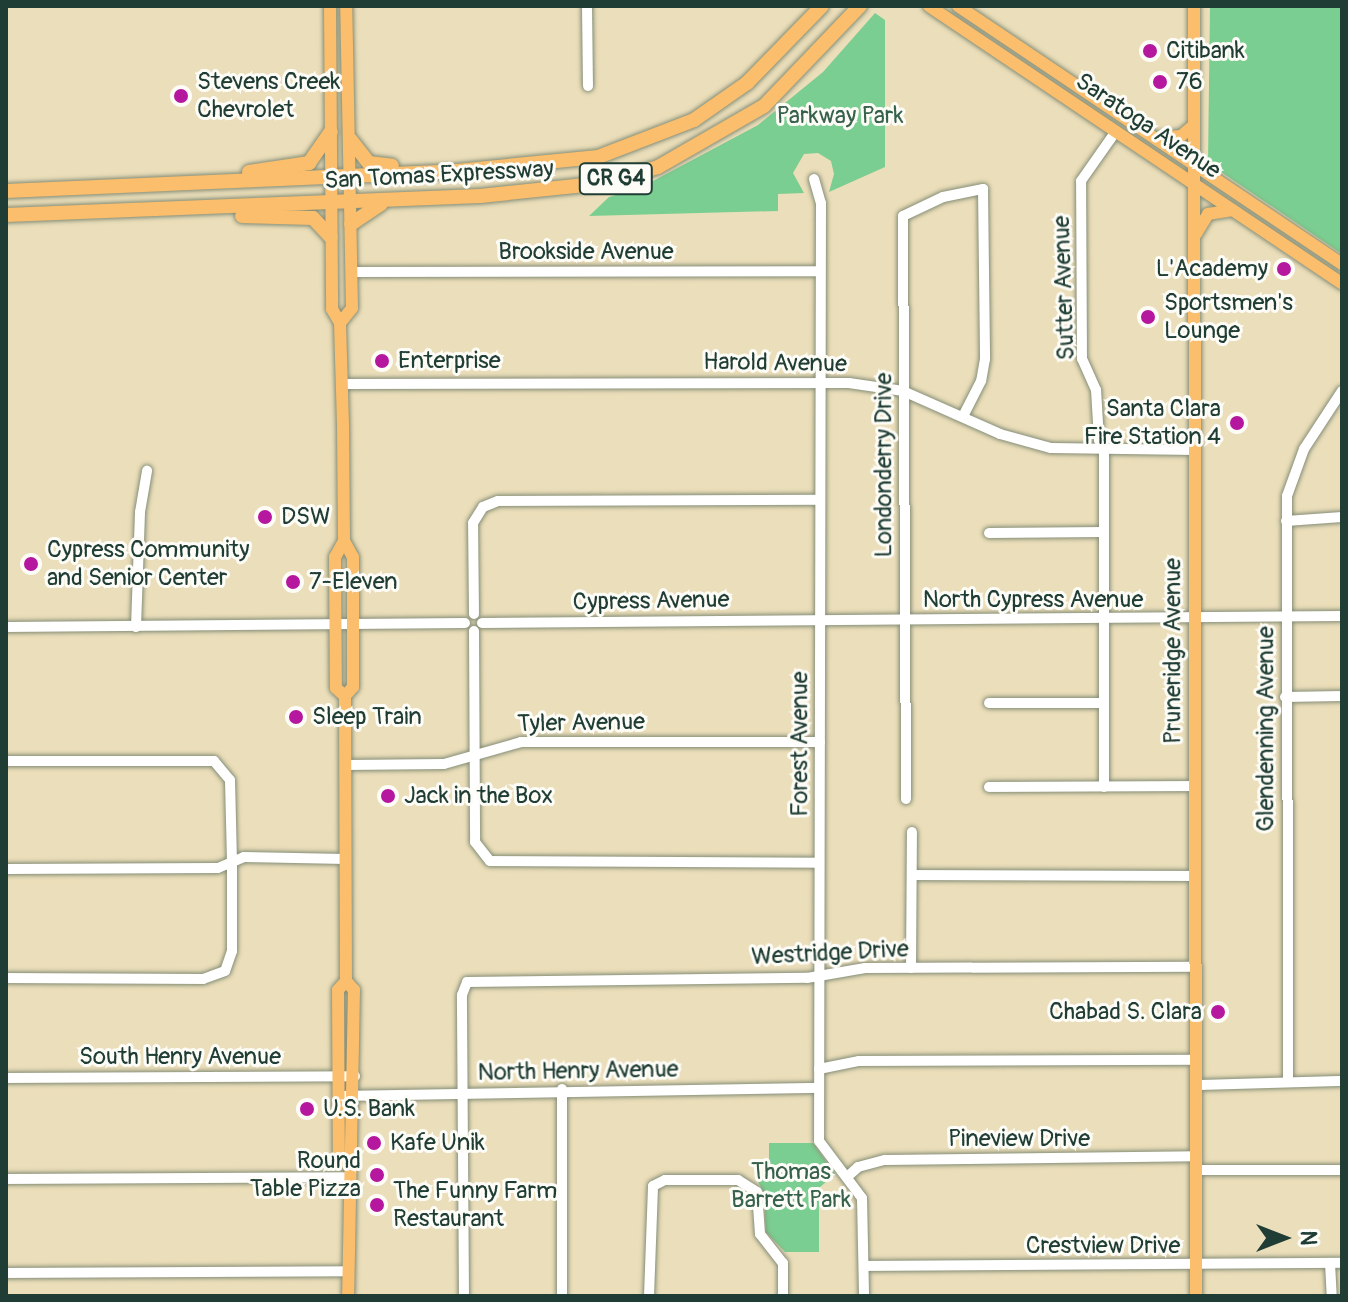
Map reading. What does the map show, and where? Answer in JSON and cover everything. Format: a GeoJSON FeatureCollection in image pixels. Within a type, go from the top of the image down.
{"type":"FeatureCollection","features":[{"type":"Feature","properties":{"kind":"highway","name":"San Tomas Expressway"},"geometry":{"type":"LineString","coordinates":[[6,215],[218,209],[555,191],[658,167],[764,106],[860,6]]}},
{"type":"Feature","properties":{"kind":"highway"},"geometry":{"type":"LineString","coordinates":[[847,20],[873,6]]}},
{"type":"Feature","properties":{"kind":"highway","name":"San Tomas Expressway"},"geometry":{"type":"LineString","coordinates":[[6,191],[555,165],[648,142],[694,120],[747,83],[819,9]]}},
{"type":"Feature","properties":{"kind":"highway"},"geometry":{"type":"LineString","coordinates":[[201,184],[303,166],[320,153],[331,132]]}},
{"type":"Feature","properties":{"kind":"highway"},"geometry":{"type":"LineString","coordinates":[[350,139],[369,163],[457,171]]}},
{"type":"Feature","properties":{"kind":"highway"},"geometry":{"type":"LineString","coordinates":[[351,224],[366,210],[393,201]]}},
{"type":"Feature","properties":{"kind":"highway"},"geometry":{"type":"LineString","coordinates":[[218,209],[238,215],[313,218],[331,237]]}},
{"type":"Feature","properties":{"kind":"main road"},"geometry":{"type":"LineString","coordinates":[[330,6],[332,309],[340,323],[344,541],[353,557],[353,687],[345,696],[346,981],[338,990],[339,1156],[347,1163]]}},
{"type":"Feature","properties":{"kind":"main road"},"geometry":{"type":"LineString","coordinates":[[340,323],[352,308],[346,6]]}},
{"type":"Feature","properties":{"kind":"main road","name":"Saratoga Avenue"},"geometry":{"type":"LineString","coordinates":[[929,6],[1342,284]]}},
{"type":"Feature","properties":{"kind":"main road","name":"Saratoga Avenue"},"geometry":{"type":"LineString","coordinates":[[958,6],[1342,264]]}},
{"type":"Feature","properties":{"kind":"main road","name":"Pruneridge Avenue"},"geometry":{"type":"LineString","coordinates":[[1194,6],[1196,1296]]}},
{"type":"Feature","properties":{"kind":"main road"},"geometry":{"type":"LineString","coordinates":[[1156,138],[1178,137],[1194,125]]}},
{"type":"Feature","properties":{"kind":"main road"},"geometry":{"type":"LineString","coordinates":[[1195,237],[1208,214],[1235,210]]}},
{"type":"Feature","properties":{"kind":"main road"},"geometry":{"type":"LineString","coordinates":[[344,541],[335,557],[335,625],[336,688],[345,696]]}},
{"type":"Feature","properties":{"kind":"main road"},"geometry":{"type":"LineString","coordinates":[[346,981],[354,990],[355,1076],[355,1154],[347,1163],[348,1296]]}},
{"type":"Feature","properties":{"kind":"street"},"geometry":{"type":"LineString","coordinates":[[587,6],[588,86]]}},
{"type":"Feature","properties":{"kind":"street","name":"Sutter Avenue"},"geometry":{"type":"LineString","coordinates":[[1104,787],[1104,450],[1099,440],[1096,390],[1082,359],[1081,181],[1116,131]]}},
{"type":"Feature","properties":{"kind":"street","name":"Forest Avenue"},"geometry":{"type":"LineString","coordinates":[[814,179],[821,203],[821,1146],[847,1177],[864,1207],[864,1296]]}},
{"type":"Feature","properties":{"kind":"street","name":"Londonderry Drive"},"geometry":{"type":"LineString","coordinates":[[906,799],[903,216],[943,197],[983,189],[985,359],[981,381],[964,415]]}},
{"type":"Feature","properties":{"kind":"street","name":"Brookside Avenue"},"geometry":{"type":"LineString","coordinates":[[352,272],[820,271]]}},
{"type":"Feature","properties":{"kind":"street","name":"Harold Avenue"},"geometry":{"type":"LineString","coordinates":[[342,384],[819,382],[903,391],[964,415],[1000,434],[1051,448],[1195,450]]}},
{"type":"Feature","properties":{"kind":"street","name":"Glendenning Avenue"},"geometry":{"type":"LineString","coordinates":[[1288,1081],[1286,521],[1293,471],[1342,391]]}},
{"type":"Feature","properties":{"kind":"street"},"geometry":{"type":"LineString","coordinates":[[136,627],[140,512],[147,471]]}},
{"type":"Feature","properties":{"kind":"street"},"geometry":{"type":"LineString","coordinates":[[819,863],[498,865],[482,856],[475,842],[473,523],[483,507],[498,501],[820,500]]}},
{"type":"Feature","properties":{"kind":"street"},"geometry":{"type":"LineString","coordinates":[[1286,521],[1342,517]]}},
{"type":"Feature","properties":{"kind":"street"},"geometry":{"type":"LineString","coordinates":[[989,533],[1104,532]]}},
{"type":"Feature","properties":{"kind":"street","name":"North Cypress Avenue"},"geometry":{"type":"LineString","coordinates":[[821,619],[1342,616]]}},
{"type":"Feature","properties":{"kind":"street","name":"Cypress Avenue"},"geometry":{"type":"LineString","coordinates":[[474,623],[821,619]]}},
{"type":"Feature","properties":{"kind":"street"},"geometry":{"type":"LineString","coordinates":[[6,627],[474,623]]}},
{"type":"Feature","properties":{"kind":"street"},"geometry":{"type":"LineString","coordinates":[[1285,697],[1342,696]]}},
{"type":"Feature","properties":{"kind":"street"},"geometry":{"type":"LineString","coordinates":[[989,703],[1104,703]]}},
{"type":"Feature","properties":{"kind":"street","name":"Tyler Avenue"},"geometry":{"type":"LineString","coordinates":[[345,765],[444,764],[521,742],[820,742]]}},
{"type":"Feature","properties":{"kind":"street"},"geometry":{"type":"LineString","coordinates":[[6,761],[204,760],[223,767],[231,785],[232,862],[232,951],[225,971],[203,979],[6,978]]}},
{"type":"Feature","properties":{"kind":"street"},"geometry":{"type":"LineString","coordinates":[[989,787],[1196,786]]}},
{"type":"Feature","properties":{"kind":"street"},"geometry":{"type":"LineString","coordinates":[[911,968],[912,832]]}},
{"type":"Feature","properties":{"kind":"street"},"geometry":{"type":"LineString","coordinates":[[6,869],[218,868],[244,857],[346,859]]}},
{"type":"Feature","properties":{"kind":"street"},"geometry":{"type":"LineString","coordinates":[[912,875],[1196,876]]}},
{"type":"Feature","properties":{"kind":"street","name":"Westridge Drive"},"geometry":{"type":"LineString","coordinates":[[463,1093],[462,995],[467,982],[819,975],[911,968],[1196,967]]}},
{"type":"Feature","properties":{"kind":"street"},"geometry":{"type":"LineString","coordinates":[[819,1069],[859,1061],[1196,1060]]}},
{"type":"Feature","properties":{"kind":"street","name":"South Henry Avenue"},"geometry":{"type":"LineString","coordinates":[[6,1078],[355,1076]]}},
{"type":"Feature","properties":{"kind":"street"},"geometry":{"type":"LineString","coordinates":[[1196,1085],[1342,1081]]}},
{"type":"Feature","properties":{"kind":"street","name":"North Henry Avenue"},"geometry":{"type":"LineString","coordinates":[[339,1096],[562,1089],[819,1088]]}},
{"type":"Feature","properties":{"kind":"street"},"geometry":{"type":"LineString","coordinates":[[562,1089],[562,1296]]}},
{"type":"Feature","properties":{"kind":"street"},"geometry":{"type":"LineString","coordinates":[[463,1093],[464,1296]]}},
{"type":"Feature","properties":{"kind":"street","name":"Pineview Drive"},"geometry":{"type":"LineString","coordinates":[[847,1177],[858,1167],[885,1160],[1196,1156]]}},
{"type":"Feature","properties":{"kind":"street"},"geometry":{"type":"LineString","coordinates":[[1196,1170],[1342,1170]]}},
{"type":"Feature","properties":{"kind":"street"},"geometry":{"type":"LineString","coordinates":[[6,1179],[347,1177]]}},
{"type":"Feature","properties":{"kind":"street"},"geometry":{"type":"LineString","coordinates":[[649,1296],[653,1186],[665,1180],[741,1180],[757,1192],[760,1234],[783,1263],[783,1296]]}},
{"type":"Feature","properties":{"kind":"street"},"geometry":{"type":"LineString","coordinates":[[1332,1296],[1336,1263]]}},
{"type":"Feature","properties":{"kind":"street","name":"Crestview Drive"},"geometry":{"type":"LineString","coordinates":[[864,1266],[1336,1263]]}},
{"type":"Feature","properties":{"kind":"street"},"geometry":{"type":"LineString","coordinates":[[6,1273],[348,1271]]}},
{"type":"Feature","properties":{"kind":"green space"},"geometry":{"type":"Polygon","coordinates":[[[1210,6],[1342,6],[1342,254],[1208,163],[1210,6]]]}},
{"type":"Feature","properties":{"kind":"green space","name":"Parkway Park"},"geometry":{"type":"Polygon","coordinates":[[[875,13],[885,20],[885,167],[829,192],[834,174],[831,161],[818,153],[804,154],[793,173],[804,193],[778,194],[778,211],[589,216],[609,197],[640,188],[758,125],[823,72],[875,13]]]}},
{"type":"Feature","properties":{"kind":"green space","name":"Thomas Barrett Park"},"geometry":{"type":"Polygon","coordinates":[[[769,1143],[813,1143],[835,1174],[819,1188],[819,1252],[785,1252],[766,1232],[764,1193],[757,1180],[769,1169],[769,1143]]]}},
{"type":"Feature","properties":{"kind":"place","name":"Citibank"},"geometry":{"type":"Point","coordinates":[1150,51]}},
{"type":"Feature","properties":{"kind":"place","name":"76"},"geometry":{"type":"Point","coordinates":[1160,82]}},
{"type":"Feature","properties":{"kind":"place","name":"Stevens Creek Chevrolet"},"geometry":{"type":"Point","coordinates":[181,96]}},
{"type":"Feature","properties":{"kind":"place","name":"L'Academy"},"geometry":{"type":"Point","coordinates":[1284,269]}},
{"type":"Feature","properties":{"kind":"place","name":"Sportsmen's Lounge"},"geometry":{"type":"Point","coordinates":[1148,317]}},
{"type":"Feature","properties":{"kind":"place","name":"Enterprise"},"geometry":{"type":"Point","coordinates":[382,361]}},
{"type":"Feature","properties":{"kind":"place","name":"Santa Clara Fire Station 4"},"geometry":{"type":"Point","coordinates":[1237,423]}},
{"type":"Feature","properties":{"kind":"place","name":"DSW"},"geometry":{"type":"Point","coordinates":[265,517]}},
{"type":"Feature","properties":{"kind":"place","name":"Cypress Community and Senior Center"},"geometry":{"type":"Point","coordinates":[31,564]}},
{"type":"Feature","properties":{"kind":"place","name":"7-Eleven"},"geometry":{"type":"Point","coordinates":[293,582]}},
{"type":"Feature","properties":{"kind":"place","name":"Sleep Train"},"geometry":{"type":"Point","coordinates":[296,717]}},
{"type":"Feature","properties":{"kind":"place","name":"Jack in the Box"},"geometry":{"type":"Point","coordinates":[388,796]}},
{"type":"Feature","properties":{"kind":"place","name":"Chabad S. Clara"},"geometry":{"type":"Point","coordinates":[1218,1012]}},
{"type":"Feature","properties":{"kind":"place","name":"U.S. Bank"},"geometry":{"type":"Point","coordinates":[307,1109]}},
{"type":"Feature","properties":{"kind":"place","name":"Kafe Unik"},"geometry":{"type":"Point","coordinates":[374,1143]}},
{"type":"Feature","properties":{"kind":"place","name":"Round Table Pizza"},"geometry":{"type":"Point","coordinates":[377,1175]}},
{"type":"Feature","properties":{"kind":"place","name":"The Funny Farm Restaurant"},"geometry":{"type":"Point","coordinates":[377,1205]}}]}
